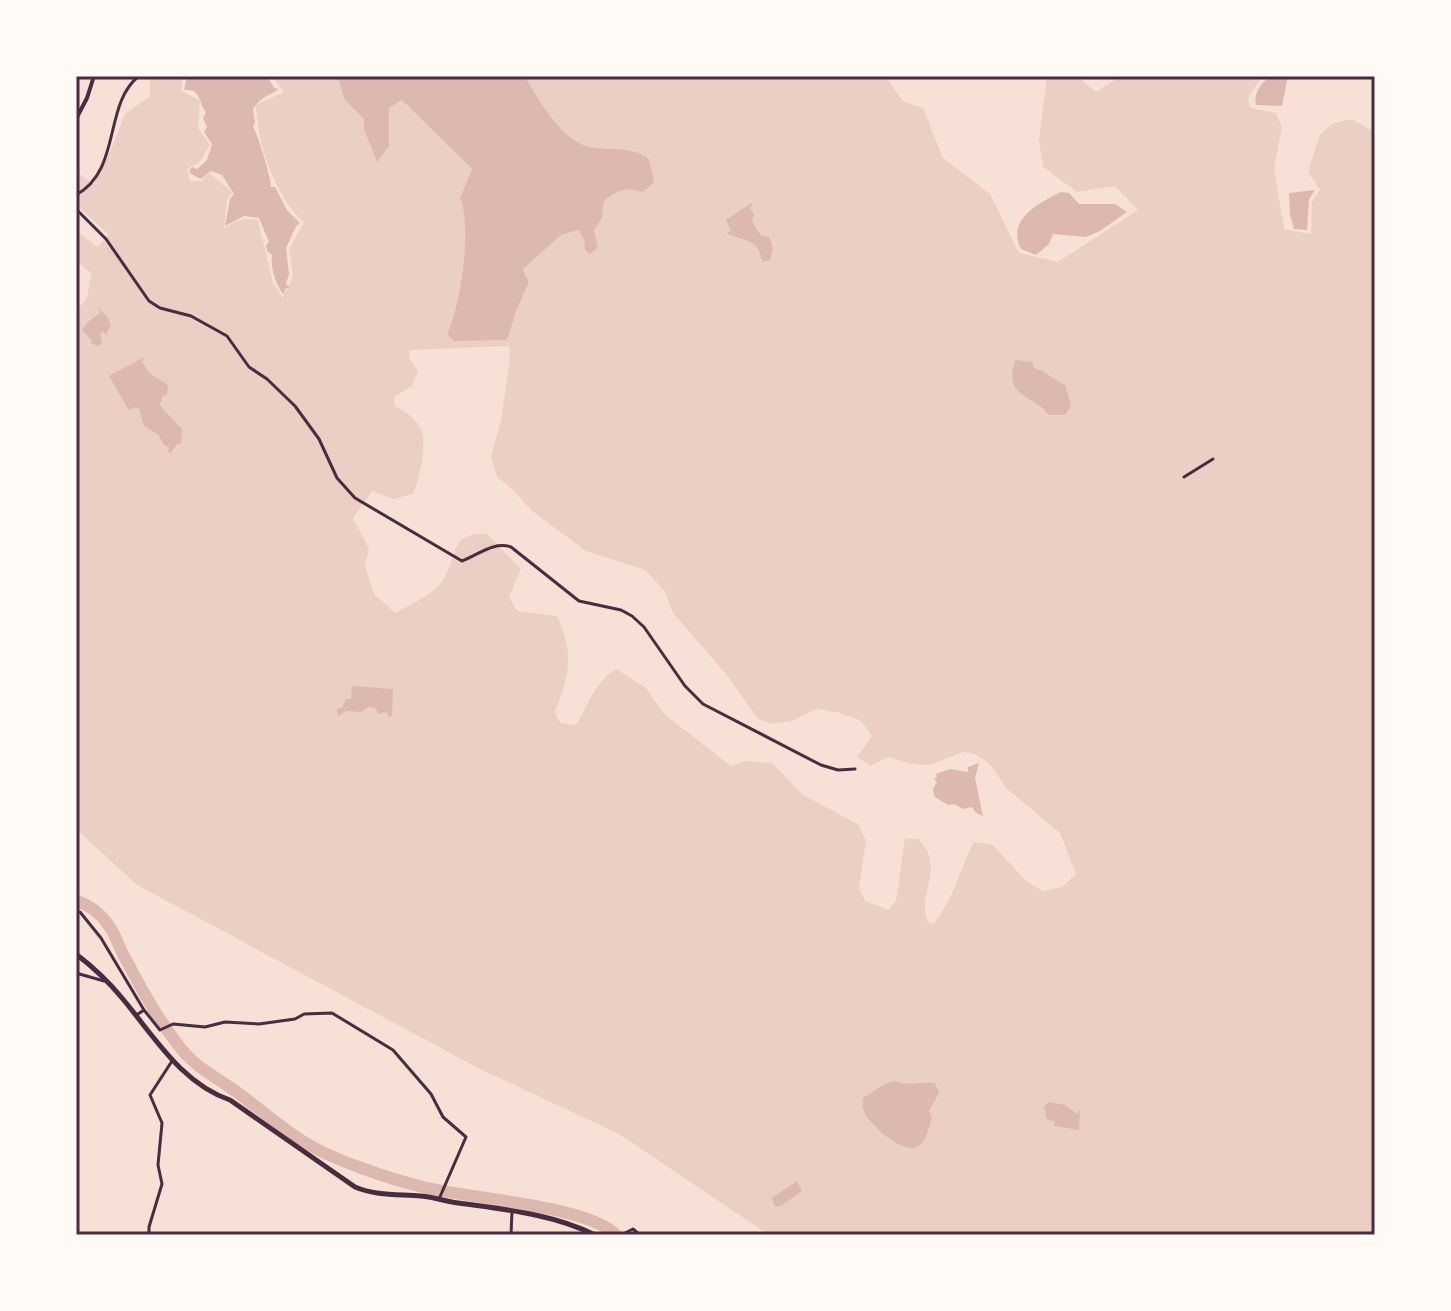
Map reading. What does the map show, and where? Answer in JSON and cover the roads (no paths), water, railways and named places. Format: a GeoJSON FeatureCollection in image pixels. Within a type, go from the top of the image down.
{"type":"FeatureCollection","features":[{"type":"Feature","properties":{"kind":"main road"},"geometry":{"type":"LineString","coordinates":[[76,954],[108,982],[172,1061],[209,1091],[230,1100],[355,1187],[375,1193],[440,1198],[512,1211],[581,1228],[595,1235]]}},
{"type":"Feature","properties":{"kind":"street"},"geometry":{"type":"LineString","coordinates":[[76,119],[94,76]]}},
{"type":"Feature","properties":{"kind":"street"},"geometry":{"type":"LineString","coordinates":[[76,195],[97,178],[126,88],[139,76]]}},
{"type":"Feature","properties":{"kind":"street"},"geometry":{"type":"LineString","coordinates":[[76,209],[106,239],[149,301],[160,308],[191,316],[227,336],[249,367],[267,379],[295,406],[319,439],[337,478],[355,498],[462,561],[494,545],[511,547],[579,601],[621,610],[632,616],[644,627],[685,686],[703,704],[821,765],[838,770],[855,769]]}},
{"type":"Feature","properties":{"kind":"street"},"geometry":{"type":"LineString","coordinates":[[1184,477],[1213,459]]}},
{"type":"Feature","properties":{"kind":"street"},"geometry":{"type":"LineString","coordinates":[[80,912],[101,938],[144,1010],[160,1030],[173,1024],[205,1027],[225,1022],[259,1024],[295,1019],[304,1014],[332,1013],[393,1050],[431,1094],[450,1125],[466,1137],[440,1198]]}},
{"type":"Feature","properties":{"kind":"street"},"geometry":{"type":"LineString","coordinates":[[76,973],[108,982]]}},
{"type":"Feature","properties":{"kind":"street"},"geometry":{"type":"LineString","coordinates":[[135,1015],[144,1010]]}},
{"type":"Feature","properties":{"kind":"street"},"geometry":{"type":"LineString","coordinates":[[149,1235],[162,1184],[158,1165],[162,1123],[150,1095],[151,1089],[172,1061]]}},
{"type":"Feature","properties":{"kind":"street"},"geometry":{"type":"LineString","coordinates":[[511,1235],[512,1211]]}},
{"type":"Feature","properties":{"kind":"street"},"geometry":{"type":"LineString","coordinates":[[622,1234],[633,1229],[640,1235]]}},
{"type":"Feature","properties":{"kind":"waterway"},"geometry":{"type":"LineString","coordinates":[[76,901],[95,910],[109,926],[152,1006],[188,1057],[304,1142],[346,1162],[395,1179],[443,1191],[554,1210],[602,1225],[616,1235]]}}]}
